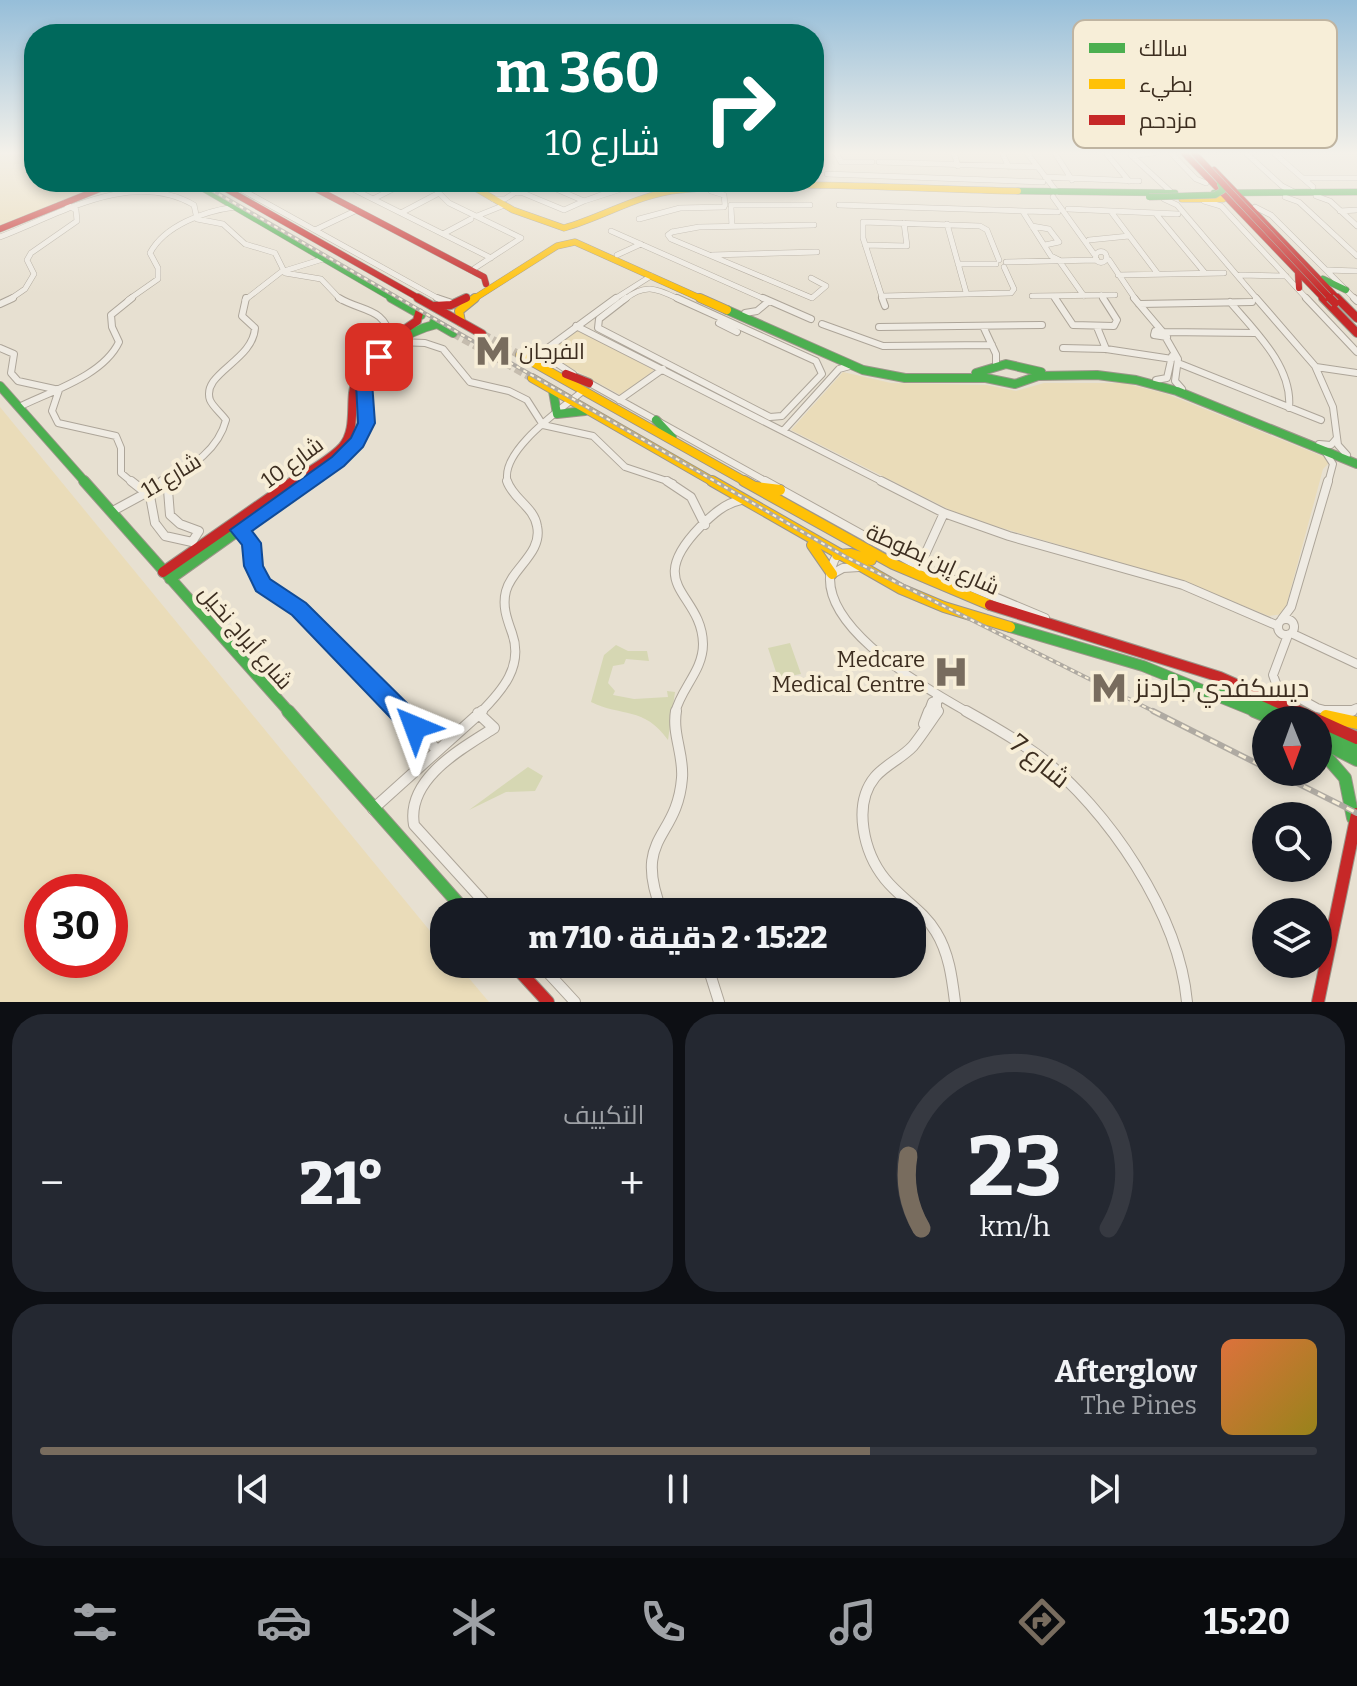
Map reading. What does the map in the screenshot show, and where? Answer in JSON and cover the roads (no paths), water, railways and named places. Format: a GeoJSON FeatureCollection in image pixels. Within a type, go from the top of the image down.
{"type":"FeatureCollection","features":[{"type":"Feature","properties":{"kind":"street"},"geometry":{"type":"LineString","coordinates":[[0,237],[81,200]]}},
{"type":"Feature","properties":{"kind":"street"},"geometry":{"type":"LineString","coordinates":[[0,229],[90,200]]}},
{"type":"Feature","properties":{"kind":"street"},"geometry":{"type":"LineString","coordinates":[[186,200],[194,205],[197,219]]}},
{"type":"Feature","properties":{"kind":"street"},"geometry":{"type":"LineString","coordinates":[[215,200],[222,205],[235,207],[310,256],[323,259],[453,333]]}},
{"type":"Feature","properties":{"kind":"street"},"geometry":{"type":"LineString","coordinates":[[245,200],[482,334]]}},
{"type":"Feature","properties":{"kind":"street"},"geometry":{"type":"LineString","coordinates":[[260,200],[443,301],[459,302]]}},
{"type":"Feature","properties":{"kind":"street"},"geometry":{"type":"LineString","coordinates":[[337,200],[484,277],[486,284]]}},
{"type":"Feature","properties":{"kind":"street"},"geometry":{"type":"LineString","coordinates":[[375,200],[491,258]]}},
{"type":"Feature","properties":{"kind":"street"},"geometry":{"type":"LineString","coordinates":[[401,213],[426,200]]}},
{"type":"Feature","properties":{"kind":"street"},"geometry":{"type":"LineString","coordinates":[[446,200],[521,239],[475,268]]}},
{"type":"Feature","properties":{"kind":"street"},"geometry":{"type":"LineString","coordinates":[[492,200],[562,234],[580,237],[630,261],[733,323],[764,322],[877,369],[921,373],[1017,367],[1036,372],[1108,372],[1156,380],[1354,461]]}},
{"type":"Feature","properties":{"kind":"street"},"geometry":{"type":"LineString","coordinates":[[474,217],[495,200]]}},
{"type":"Feature","properties":{"kind":"street"},"geometry":{"type":"LineString","coordinates":[[507,206],[508,200]]}},
{"type":"Feature","properties":{"kind":"street"},"geometry":{"type":"LineString","coordinates":[[540,200],[561,209],[573,208],[587,200]]}},
{"type":"Feature","properties":{"kind":"street"},"geometry":{"type":"LineString","coordinates":[[581,200],[587,200]]}},
{"type":"Feature","properties":{"kind":"street"},"geometry":{"type":"LineString","coordinates":[[432,306],[459,302],[562,234],[637,200]]}},
{"type":"Feature","properties":{"kind":"street"},"geometry":{"type":"LineString","coordinates":[[580,237],[605,216],[644,200]]}},
{"type":"Feature","properties":{"kind":"street"},"geometry":{"type":"LineString","coordinates":[[725,200],[730,226]]}},
{"type":"Feature","properties":{"kind":"street"},"geometry":{"type":"LineString","coordinates":[[727,206],[728,200]]}},
{"type":"Feature","properties":{"kind":"street"},"geometry":{"type":"LineString","coordinates":[[839,205],[1023,212],[1039,200]]}},
{"type":"Feature","properties":{"kind":"street"},"geometry":{"type":"LineString","coordinates":[[1057,200],[1099,258],[1118,274],[1162,335],[1174,367],[1175,381],[1182,389]]}},
{"type":"Feature","properties":{"kind":"street"},"geometry":{"type":"LineString","coordinates":[[1058,200],[1099,258]]}},
{"type":"Feature","properties":{"kind":"street"},"geometry":{"type":"LineString","coordinates":[[1066,200],[1089,213]]}},
{"type":"Feature","properties":{"kind":"street"},"geometry":{"type":"LineString","coordinates":[[1175,200],[1315,366],[1333,407],[1337,438],[1354,461]]}},
{"type":"Feature","properties":{"kind":"street"},"geometry":{"type":"LineString","coordinates":[[1187,200],[1220,206],[1282,270],[1293,275],[1299,288],[1357,352]]}},
{"type":"Feature","properties":{"kind":"street"},"geometry":{"type":"LineString","coordinates":[[1213,200],[1238,211]]}},
{"type":"Feature","properties":{"kind":"street"},"geometry":{"type":"LineString","coordinates":[[1232,200],[1238,211],[1293,275],[1357,333]]}},
{"type":"Feature","properties":{"kind":"street"},"geometry":{"type":"LineString","coordinates":[[1235,200],[1357,325]]}},
{"type":"Feature","properties":{"kind":"street"},"geometry":{"type":"LineString","coordinates":[[1235,200],[1296,255],[1346,290]]}},
{"type":"Feature","properties":{"kind":"street"},"geometry":{"type":"LineString","coordinates":[[1249,200],[1258,202],[1271,215],[1357,318]]}},
{"type":"Feature","properties":{"kind":"street"},"geometry":{"type":"LineString","coordinates":[[1258,202],[1264,200]]}},
{"type":"Feature","properties":{"kind":"street"},"geometry":{"type":"LineString","coordinates":[[1301,200],[1357,256]]}},
{"type":"Feature","properties":{"kind":"street"},"geometry":{"type":"LineString","coordinates":[[1331,200],[1357,226]]}},
{"type":"Feature","properties":{"kind":"street"},"geometry":{"type":"LineString","coordinates":[[1258,202],[1296,255]]}},
{"type":"Feature","properties":{"kind":"street"},"geometry":{"type":"LineString","coordinates":[[19,407],[109,359],[119,342],[111,325],[111,316],[123,302],[149,287],[158,275],[159,268],[150,253],[152,246],[164,235],[222,205]]}},
{"type":"Feature","properties":{"kind":"street"},"geometry":{"type":"LineString","coordinates":[[639,219],[673,209],[810,205]]}},
{"type":"Feature","properties":{"kind":"street"},"geometry":{"type":"LineString","coordinates":[[0,304],[18,295],[31,283],[34,274],[27,263],[28,257],[40,245],[74,225],[78,215],[69,206]]}},
{"type":"Feature","properties":{"kind":"street"},"geometry":{"type":"LineString","coordinates":[[443,234],[474,217],[507,206]]}},
{"type":"Feature","properties":{"kind":"street"},"geometry":{"type":"LineString","coordinates":[[878,207],[881,222]]}},
{"type":"Feature","properties":{"kind":"street"},"geometry":{"type":"LineString","coordinates":[[315,230],[357,210]]}},
{"type":"Feature","properties":{"kind":"street"},"geometry":{"type":"LineString","coordinates":[[965,210],[970,225]]}},
{"type":"Feature","properties":{"kind":"street"},"geometry":{"type":"LineString","coordinates":[[1340,211],[1357,210]]}},
{"type":"Feature","properties":{"kind":"street"},"geometry":{"type":"LineString","coordinates":[[1023,212],[1045,245],[1048,259]]}},
{"type":"Feature","properties":{"kind":"street"},"geometry":{"type":"LineString","coordinates":[[1072,216],[1089,213],[1178,214]]}},
{"type":"Feature","properties":{"kind":"street"},"geometry":{"type":"LineString","coordinates":[[1112,213],[1158,274]]}},
{"type":"Feature","properties":{"kind":"street"},"geometry":{"type":"LineString","coordinates":[[1156,214],[1205,273]]}},
{"type":"Feature","properties":{"kind":"street"},"geometry":{"type":"LineString","coordinates":[[197,219],[223,224],[245,244],[275,253],[285,273],[321,279],[341,300],[380,313],[400,341],[439,347],[451,356],[461,375],[470,382],[523,397],[543,425],[593,436],[625,467],[674,483],[691,497],[705,525]]}},
{"type":"Feature","properties":{"kind":"street"},"geometry":{"type":"LineString","coordinates":[[285,223],[300,222]]}},
{"type":"Feature","properties":{"kind":"street"},"geometry":{"type":"LineString","coordinates":[[865,245],[908,245],[904,223]]}},
{"type":"Feature","properties":{"kind":"street"},"geometry":{"type":"LineString","coordinates":[[885,306],[861,224],[970,225],[987,230],[997,262]]}},
{"type":"Feature","properties":{"kind":"street"},"geometry":{"type":"LineString","coordinates":[[947,224],[966,292]]}},
{"type":"Feature","properties":{"kind":"street"},"geometry":{"type":"LineString","coordinates":[[672,232],[730,226],[814,225]]}},
{"type":"Feature","properties":{"kind":"street"},"geometry":{"type":"LineString","coordinates":[[1032,226],[1049,229],[1059,242],[1045,245]]}},
{"type":"Feature","properties":{"kind":"street"},"geometry":{"type":"LineString","coordinates":[[611,231],[811,319]]}},
{"type":"Feature","properties":{"kind":"street"},"geometry":{"type":"LineString","coordinates":[[672,232],[673,238],[721,260]]}},
{"type":"Feature","properties":{"kind":"street"},"geometry":{"type":"LineString","coordinates":[[672,232],[669,239],[809,298],[826,288],[814,280]]}},
{"type":"Feature","properties":{"kind":"street"},"geometry":{"type":"LineString","coordinates":[[461,322],[459,311],[468,302],[562,234],[580,237],[733,323],[850,366],[905,378],[1023,382],[1033,376],[1097,375],[1150,383],[1320,447],[1331,445],[1337,438]]}},
{"type":"Feature","properties":{"kind":"street"},"geometry":{"type":"LineString","coordinates":[[1087,237],[1129,236]]}},
{"type":"Feature","properties":{"kind":"street"},"geometry":{"type":"LineString","coordinates":[[617,255],[643,245]]}},
{"type":"Feature","properties":{"kind":"street"},"geometry":{"type":"LineString","coordinates":[[630,261],[631,254],[643,245]]}},
{"type":"Feature","properties":{"kind":"street"},"geometry":{"type":"LineString","coordinates":[[711,255],[817,252]]}},
{"type":"Feature","properties":{"kind":"street"},"geometry":{"type":"LineString","coordinates":[[705,273],[728,254]]}},
{"type":"Feature","properties":{"kind":"street","name":"شارع 11"},"geometry":{"type":"LineString","coordinates":[[111,512],[205,456],[223,436],[226,420],[211,400],[211,386],[254,344],[255,328],[242,316],[245,299],[310,256]]}},
{"type":"Feature","properties":{"kind":"street"},"geometry":{"type":"LineString","coordinates":[[958,264],[1099,258]]}},
{"type":"Feature","properties":{"kind":"street"},"geometry":{"type":"LineString","coordinates":[[1058,260],[1066,263],[1078,260]]}},
{"type":"Feature","properties":{"kind":"street"},"geometry":{"type":"LineString","coordinates":[[1066,263],[1084,296]]}},
{"type":"Feature","properties":{"kind":"street"},"geometry":{"type":"LineString","coordinates":[[882,296],[1014,292],[1005,264]]}},
{"type":"Feature","properties":{"kind":"street"},"geometry":{"type":"LineString","coordinates":[[1239,274],[1282,270]]}},
{"type":"Feature","properties":{"kind":"street"},"geometry":{"type":"LineString","coordinates":[[1321,272],[1357,272]]}},
{"type":"Feature","properties":{"kind":"street"},"geometry":{"type":"LineString","coordinates":[[1321,272],[1331,276],[1357,301]]}},
{"type":"Feature","properties":{"kind":"street"},"geometry":{"type":"LineString","coordinates":[[1331,276],[1357,272]]}},
{"type":"Feature","properties":{"kind":"street"},"geometry":{"type":"LineString","coordinates":[[1118,274],[1224,273]]}},
{"type":"Feature","properties":{"kind":"street"},"geometry":{"type":"LineString","coordinates":[[1239,274],[1293,275]]}},
{"type":"Feature","properties":{"kind":"street"},"geometry":{"type":"LineString","coordinates":[[653,276],[641,279],[541,355],[586,389],[624,400],[913,563],[1026,609],[1066,630]]}},
{"type":"Feature","properties":{"kind":"street"},"geometry":{"type":"LineString","coordinates":[[581,325],[669,369],[770,417],[782,416],[821,377],[822,368],[816,361],[733,323],[647,286],[639,288],[599,319],[600,331],[669,369]]}},
{"type":"Feature","properties":{"kind":"street"},"geometry":{"type":"LineString","coordinates":[[1054,296],[1071,324],[1097,327],[1117,323],[1101,295]]}},
{"type":"Feature","properties":{"kind":"street"},"geometry":{"type":"LineString","coordinates":[[1032,296],[1115,295]]}},
{"type":"Feature","properties":{"kind":"street"},"geometry":{"type":"LineString","coordinates":[[733,323],[771,302]]}},
{"type":"Feature","properties":{"kind":"street"},"geometry":{"type":"LineString","coordinates":[[764,322],[760,313],[771,302]]}},
{"type":"Feature","properties":{"kind":"street"},"geometry":{"type":"LineString","coordinates":[[1230,302],[1283,376],[1290,397],[1289,408]]}},
{"type":"Feature","properties":{"kind":"street"},"geometry":{"type":"LineString","coordinates":[[1139,304],[1252,302]]}},
{"type":"Feature","properties":{"kind":"street","name":"شارع 10"},"geometry":{"type":"LineString","coordinates":[[400,341],[417,321],[419,313]]}},
{"type":"Feature","properties":{"kind":"street","name":"شارع 10"},"geometry":{"type":"LineString","coordinates":[[167,575],[235,530],[329,459],[347,441],[356,420],[355,384],[376,355],[422,327],[437,324]]}},
{"type":"Feature","properties":{"kind":"street"},"geometry":{"type":"LineString","coordinates":[[822,324],[883,346],[993,348],[1025,376],[1023,382]]}},
{"type":"Feature","properties":{"kind":"street"},"geometry":{"type":"LineString","coordinates":[[879,327],[1042,325]]}},
{"type":"Feature","properties":{"kind":"street"},"geometry":{"type":"LineString","coordinates":[[983,326],[1002,381]]}},
{"type":"Feature","properties":{"kind":"street"},"geometry":{"type":"LineString","coordinates":[[1097,327],[1106,349]]}},
{"type":"Feature","properties":{"kind":"street"},"geometry":{"type":"LineString","coordinates":[[1162,335],[1255,333]]}},
{"type":"Feature","properties":{"kind":"street"},"geometry":{"type":"LineString","coordinates":[[0,348],[14,354],[11,373],[18,381],[57,388]]}},
{"type":"Feature","properties":{"kind":"street"},"geometry":{"type":"LineString","coordinates":[[1063,348],[1106,349],[1149,357],[1321,420]]}},
{"type":"Feature","properties":{"kind":"street","name":"شارع إبن بطوطة"},"geometry":{"type":"LineString","coordinates":[[520,355],[543,361],[680,446],[843,539],[949,589],[1066,630],[1187,665],[1266,695],[1357,738]]}},
{"type":"Feature","properties":{"kind":"street"},"geometry":{"type":"LineString","coordinates":[[781,430],[835,368],[835,359]]}},
{"type":"Feature","properties":{"kind":"street"},"geometry":{"type":"LineString","coordinates":[[781,430],[839,369],[850,366]]}},
{"type":"Feature","properties":{"kind":"street"},"geometry":{"type":"LineString","coordinates":[[1315,366],[1357,374]]}},
{"type":"Feature","properties":{"kind":"street"},"geometry":{"type":"LineString","coordinates":[[1156,380],[1166,379],[1174,367]]}},
{"type":"Feature","properties":{"kind":"street"},"geometry":{"type":"LineString","coordinates":[[624,400],[669,369]]}},
{"type":"Feature","properties":{"kind":"street"},"geometry":{"type":"LineString","coordinates":[[680,374],[781,430],[944,513],[1009,536],[1183,585],[1278,621],[1357,662]]}},
{"type":"Feature","properties":{"kind":"street"},"geometry":{"type":"LineString","coordinates":[[1320,375],[1357,374]]}},
{"type":"Feature","properties":{"kind":"street","name":"شارع إبن بطوطة"},"geometry":{"type":"LineString","coordinates":[[532,378],[837,555],[944,607],[1143,666],[1252,710]]}},
{"type":"Feature","properties":{"kind":"street","name":"شارع أبراج نخيل"},"geometry":{"type":"LineString","coordinates":[[0,386],[453,898]]}},
{"type":"Feature","properties":{"kind":"street"},"geometry":{"type":"LineString","coordinates":[[57,388],[60,392],[52,411],[58,423],[116,436],[121,448],[121,473],[146,491],[154,528],[172,540],[192,542],[199,531],[180,524],[170,515],[168,490],[162,481]]}},
{"type":"Feature","properties":{"kind":"street"},"geometry":{"type":"LineString","coordinates":[[373,809],[478,713],[512,674],[517,643],[506,614],[505,595],[511,576],[532,552],[537,538],[532,512],[508,486],[506,465],[517,446],[586,389]]}},
{"type":"Feature","properties":{"kind":"street"},"geometry":{"type":"LineString","coordinates":[[553,391],[557,414]]}},
{"type":"Feature","properties":{"kind":"street"},"geometry":{"type":"LineString","coordinates":[[557,414],[589,411]]}},
{"type":"Feature","properties":{"kind":"street"},"geometry":{"type":"LineString","coordinates":[[656,420],[680,446]]}},
{"type":"Feature","properties":{"kind":"street"},"geometry":{"type":"LineString","coordinates":[[1320,447],[1333,464]]}},
{"type":"Feature","properties":{"kind":"street"},"geometry":{"type":"LineString","coordinates":[[1354,461],[1341,460],[1333,464],[1291,607],[1292,630],[1273,675],[1277,686],[1335,714],[1352,713],[1357,708]]}},
{"type":"Feature","properties":{"kind":"street"},"geometry":{"type":"LineString","coordinates":[[746,484],[780,490]]}},
{"type":"Feature","properties":{"kind":"street"},"geometry":{"type":"LineString","coordinates":[[724,489],[725,503]]}},
{"type":"Feature","properties":{"kind":"street"},"geometry":{"type":"LineString","coordinates":[[657,898],[650,863],[656,838],[681,789],[683,768],[674,720],[680,699],[701,662],[704,640],[700,623],[680,594],[675,568],[681,552],[725,503],[743,500]]}},
{"type":"Feature","properties":{"kind":"street"},"geometry":{"type":"LineString","coordinates":[[913,563],[923,559],[944,513]]}},
{"type":"Feature","properties":{"kind":"street"},"geometry":{"type":"LineString","coordinates":[[235,530],[251,543],[253,566],[263,585],[299,609],[437,750]]}},
{"type":"Feature","properties":{"kind":"street"},"geometry":{"type":"LineString","coordinates":[[794,530],[819,551],[832,574],[843,568],[859,567]]}},
{"type":"Feature","properties":{"kind":"street"},"geometry":{"type":"LineString","coordinates":[[837,555],[862,556],[910,577],[949,589]]}},
{"type":"Feature","properties":{"kind":"street","name":"شارع 7"},"geometry":{"type":"LineString","coordinates":[[837,555],[832,574],[836,601],[849,625],[875,651],[940,698],[1041,758],[1098,815],[1133,865],[1174,937],[1184,961],[1187,1002]]}},
{"type":"Feature","properties":{"kind":"street"},"geometry":{"type":"LineString","coordinates":[[923,559],[927,569]]}},
{"type":"Feature","properties":{"kind":"street"},"geometry":{"type":"LineString","coordinates":[[1278,621],[1291,607]]}},
{"type":"Feature","properties":{"kind":"street"},"geometry":{"type":"LineString","coordinates":[[1143,666],[1209,685],[1262,706]]}},
{"type":"Feature","properties":{"kind":"street"},"geometry":{"type":"LineString","coordinates":[[917,683],[933,710]]}},
{"type":"Feature","properties":{"kind":"street"},"geometry":{"type":"LineString","coordinates":[[1204,689],[1252,715]]}},
{"type":"Feature","properties":{"kind":"street"},"geometry":{"type":"LineString","coordinates":[[1266,695],[1299,703],[1342,722],[1357,723]]}},
{"type":"Feature","properties":{"kind":"street"},"geometry":{"type":"LineString","coordinates":[[940,698],[920,737],[907,753],[875,777],[864,798],[863,822],[867,846],[885,879],[925,916],[937,933],[951,968],[955,1002]]}},
{"type":"Feature","properties":{"kind":"street"},"geometry":{"type":"LineString","coordinates":[[933,710],[963,709]]}},
{"type":"Feature","properties":{"kind":"street"},"geometry":{"type":"LineString","coordinates":[[478,713],[494,728],[431,777],[413,798],[410,812],[414,825],[480,898]]}},
{"type":"Feature","properties":{"kind":"street"},"geometry":{"type":"LineString","coordinates":[[1332,736],[1357,749]]}},
{"type":"Feature","properties":{"kind":"street"},"geometry":{"type":"LineString","coordinates":[[1332,747],[1357,760]]}},
{"type":"Feature","properties":{"kind":"street"},"geometry":{"type":"LineString","coordinates":[[1332,760],[1343,770],[1352,787],[1353,827]]}},
{"type":"Feature","properties":{"kind":"street"},"geometry":{"type":"LineString","coordinates":[[1318,1002],[1357,814]]}},
{"type":"Feature","properties":{"kind":"street"},"geometry":{"type":"LineString","coordinates":[[523,978],[540,1002]]}},
{"type":"Feature","properties":{"kind":"street"},"geometry":{"type":"LineString","coordinates":[[525,978],[548,1002]]}},
{"type":"Feature","properties":{"kind":"street"},"geometry":{"type":"LineString","coordinates":[[553,978],[575,1002]]}},
{"type":"Feature","properties":{"kind":"street"},"geometry":{"type":"LineString","coordinates":[[711,978],[719,1002]]}},
{"type":"Feature","properties":{"kind":"tunnel"},"geometry":{"type":"LineString","coordinates":[[453,333],[532,378]]}},
{"type":"Feature","properties":{"kind":"tunnel"},"geometry":{"type":"LineString","coordinates":[[482,334],[520,355]]}},
{"type":"Feature","properties":{"kind":"railway"},"geometry":{"type":"LineString","coordinates":[[229,200],[846,557],[1157,713]]}},
{"type":"Feature","properties":{"kind":"railway"},"geometry":{"type":"LineString","coordinates":[[1153,711],[1252,761]]}},
{"type":"Feature","properties":{"kind":"railway"},"geometry":{"type":"LineString","coordinates":[[1303,786],[1357,813]]}},
{"type":"Feature","properties":{"kind":"place","name":"الفرجان"},"geometry":{"type":"Point","coordinates":[493,351]}},
{"type":"Feature","properties":{"kind":"place","name":"Medcare Medical Centre"},"geometry":{"type":"Point","coordinates":[951,672]}},
{"type":"Feature","properties":{"kind":"place","name":"ديسكفدي جاردنز"},"geometry":{"type":"Point","coordinates":[1109,688]}}]}
